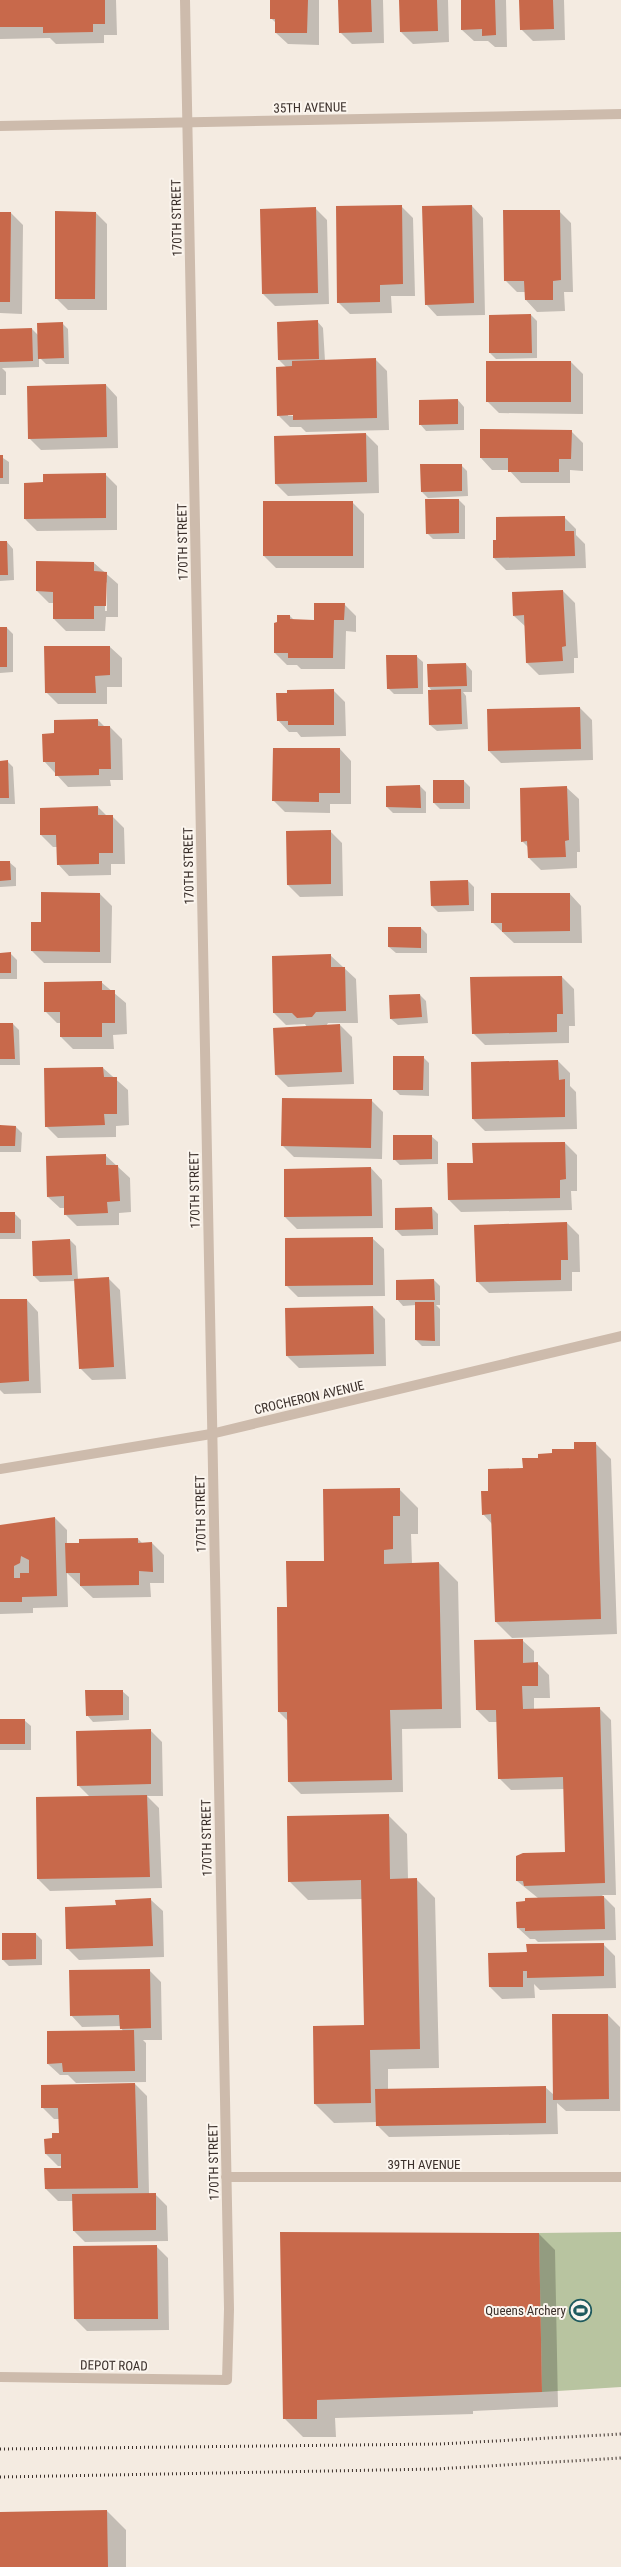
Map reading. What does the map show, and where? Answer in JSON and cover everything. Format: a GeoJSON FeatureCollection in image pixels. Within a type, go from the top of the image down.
{"type":"FeatureCollection","features":[{"type":"Feature","properties":{"kind":"street","name":"170TH STREET"},"geometry":{"type":"LineString","coordinates":[[185,0],[211,1434],[229,2309],[227,2380]]}},
{"type":"Feature","properties":{"kind":"street","name":"35TH AVENUE"},"geometry":{"type":"LineString","coordinates":[[0,126],[621,114]]}},
{"type":"Feature","properties":{"kind":"street","name":"CROCHERON AVENUE"},"geometry":{"type":"LineString","coordinates":[[0,1469],[211,1434],[621,1336]]}},
{"type":"Feature","properties":{"kind":"street","name":"39TH AVENUE"},"geometry":{"type":"LineString","coordinates":[[226,2177],[621,2177]]}},
{"type":"Feature","properties":{"kind":"street","name":"DEPOT ROAD"},"geometry":{"type":"LineString","coordinates":[[0,2377],[227,2380]]}},
{"type":"Feature","properties":{"kind":"green space","name":"Queens Archery"},"geometry":{"type":"Polygon","coordinates":[[[621,2232],[621,2387],[542,2392],[539,2233],[621,2232]]]}},
{"type":"Feature","properties":{"kind":"building"},"geometry":{"type":"Polygon","coordinates":[[[0,0],[105,0],[105,24],[93,24],[93,32],[43,33],[43,27],[0,27],[0,0]]]}},
{"type":"Feature","properties":{"kind":"building"},"geometry":{"type":"Polygon","coordinates":[[[270,0],[308,0],[307,33],[275,33],[275,19],[270,19],[270,0]]]}},
{"type":"Feature","properties":{"kind":"building"},"geometry":{"type":"Polygon","coordinates":[[[338,0],[371,0],[372,32],[339,33],[338,0]]]}},
{"type":"Feature","properties":{"kind":"building"},"geometry":{"type":"Polygon","coordinates":[[[399,0],[437,0],[438,31],[400,32],[399,0]]]}},
{"type":"Feature","properties":{"kind":"building"},"geometry":{"type":"Polygon","coordinates":[[[461,0],[495,0],[496,35],[482,36],[482,29],[461,30],[461,0]]]}},
{"type":"Feature","properties":{"kind":"building"},"geometry":{"type":"Polygon","coordinates":[[[519,0],[553,0],[554,29],[520,30],[519,0]]]}},
{"type":"Feature","properties":{"kind":"building"},"geometry":{"type":"Polygon","coordinates":[[[402,205],[403,284],[380,285],[380,302],[337,303],[336,206],[402,205]]]}},
{"type":"Feature","properties":{"kind":"building"},"geometry":{"type":"Polygon","coordinates":[[[472,205],[474,303],[425,305],[422,206],[472,205]]]}},
{"type":"Feature","properties":{"kind":"building"},"geometry":{"type":"Polygon","coordinates":[[[316,207],[318,293],[262,294],[260,209],[316,207]]]}},
{"type":"Feature","properties":{"kind":"building"},"geometry":{"type":"Polygon","coordinates":[[[503,210],[560,210],[561,280],[553,281],[553,300],[525,300],[524,281],[504,281],[503,210]]]}},
{"type":"Feature","properties":{"kind":"building"},"geometry":{"type":"Polygon","coordinates":[[[55,211],[96,212],[95,299],[55,299],[55,211]]]}},
{"type":"Feature","properties":{"kind":"building"},"geometry":{"type":"Polygon","coordinates":[[[0,212],[11,212],[10,302],[0,302],[0,212]]]}},
{"type":"Feature","properties":{"kind":"building"},"geometry":{"type":"Polygon","coordinates":[[[531,314],[532,353],[489,353],[489,315],[531,314]]]}},
{"type":"Feature","properties":{"kind":"building"},"geometry":{"type":"Polygon","coordinates":[[[318,320],[319,359],[278,360],[277,322],[318,320]]]}},
{"type":"Feature","properties":{"kind":"building"},"geometry":{"type":"Polygon","coordinates":[[[63,322],[64,358],[38,359],[37,323],[63,322]]]}},
{"type":"Feature","properties":{"kind":"building"},"geometry":{"type":"Polygon","coordinates":[[[32,328],[33,361],[0,362],[0,329],[32,328]]]}},
{"type":"Feature","properties":{"kind":"building"},"geometry":{"type":"Polygon","coordinates":[[[376,358],[377,418],[293,420],[293,415],[277,416],[276,367],[292,366],[292,361],[376,358]]]}},
{"type":"Feature","properties":{"kind":"building"},"geometry":{"type":"Polygon","coordinates":[[[486,361],[571,361],[571,402],[486,402],[486,361]]]}},
{"type":"Feature","properties":{"kind":"building"},"geometry":{"type":"Polygon","coordinates":[[[106,384],[107,437],[28,439],[27,386],[106,384]]]}},
{"type":"Feature","properties":{"kind":"building"},"geometry":{"type":"Polygon","coordinates":[[[458,399],[458,424],[419,425],[419,400],[458,399]]]}},
{"type":"Feature","properties":{"kind":"building"},"geometry":{"type":"Polygon","coordinates":[[[480,429],[572,430],[571,459],[559,459],[559,472],[508,472],[508,458],[480,458],[480,429]]]}},
{"type":"Feature","properties":{"kind":"building"},"geometry":{"type":"Polygon","coordinates":[[[366,433],[367,482],[275,484],[274,436],[366,433]]]}},
{"type":"Feature","properties":{"kind":"building"},"geometry":{"type":"Polygon","coordinates":[[[0,455],[3,455],[3,478],[0,478],[0,455]]]}},
{"type":"Feature","properties":{"kind":"building"},"geometry":{"type":"Polygon","coordinates":[[[420,464],[462,464],[462,491],[421,492],[420,464]]]}},
{"type":"Feature","properties":{"kind":"building"},"geometry":{"type":"Polygon","coordinates":[[[106,473],[106,518],[24,519],[24,483],[43,482],[43,474],[106,473]]]}},
{"type":"Feature","properties":{"kind":"building"},"geometry":{"type":"Polygon","coordinates":[[[425,499],[459,499],[459,533],[426,534],[425,499]]]}},
{"type":"Feature","properties":{"kind":"building"},"geometry":{"type":"Polygon","coordinates":[[[263,501],[353,501],[353,556],[263,556],[263,501]]]}},
{"type":"Feature","properties":{"kind":"building"},"geometry":{"type":"Polygon","coordinates":[[[565,516],[565,531],[574,531],[575,556],[493,558],[493,540],[496,540],[496,517],[565,516]]]}},
{"type":"Feature","properties":{"kind":"building"},"geometry":{"type":"Polygon","coordinates":[[[0,541],[7,541],[8,575],[0,575],[0,541]]]}},
{"type":"Feature","properties":{"kind":"building"},"geometry":{"type":"Polygon","coordinates":[[[36,561],[94,562],[94,571],[107,572],[106,606],[94,606],[94,619],[53,619],[53,592],[36,591],[36,561]]]}},
{"type":"Feature","properties":{"kind":"building"},"geometry":{"type":"Polygon","coordinates":[[[563,590],[566,646],[562,647],[563,661],[526,663],[524,615],[513,616],[512,592],[563,590]]]}},
{"type":"Feature","properties":{"kind":"building"},"geometry":{"type":"Polygon","coordinates":[[[314,603],[345,603],[344,620],[334,620],[333,658],[288,658],[288,653],[274,653],[274,623],[277,622],[277,615],[290,615],[290,619],[314,620],[314,603]]]}},
{"type":"Feature","properties":{"kind":"building"},"geometry":{"type":"Polygon","coordinates":[[[0,627],[7,627],[7,667],[0,667],[0,627]]]}},
{"type":"Feature","properties":{"kind":"building"},"geometry":{"type":"Polygon","coordinates":[[[44,646],[110,646],[110,675],[95,676],[96,693],[45,693],[44,646]]]}},
{"type":"Feature","properties":{"kind":"building"},"geometry":{"type":"Polygon","coordinates":[[[386,655],[417,655],[418,688],[387,689],[386,655]]]}},
{"type":"Feature","properties":{"kind":"building"},"geometry":{"type":"Polygon","coordinates":[[[466,663],[467,686],[428,687],[427,664],[466,663]]]}},
{"type":"Feature","properties":{"kind":"building"},"geometry":{"type":"Polygon","coordinates":[[[334,689],[334,725],[288,725],[288,721],[277,721],[276,693],[287,693],[287,690],[334,689]]]}},
{"type":"Feature","properties":{"kind":"building"},"geometry":{"type":"Polygon","coordinates":[[[461,689],[462,724],[429,725],[428,690],[461,689]]]}},
{"type":"Feature","properties":{"kind":"building"},"geometry":{"type":"Polygon","coordinates":[[[580,707],[581,749],[488,751],[487,709],[580,707]]]}},
{"type":"Feature","properties":{"kind":"building"},"geometry":{"type":"Polygon","coordinates":[[[98,719],[98,726],[110,726],[111,769],[99,769],[99,775],[55,776],[55,762],[43,762],[42,734],[54,733],[54,720],[98,719]]]}},
{"type":"Feature","properties":{"kind":"building"},"geometry":{"type":"Polygon","coordinates":[[[273,748],[340,748],[340,793],[319,793],[319,802],[272,801],[273,748]]]}},
{"type":"Feature","properties":{"kind":"building"},"geometry":{"type":"Polygon","coordinates":[[[8,760],[9,798],[0,798],[0,761],[8,760]]]}},
{"type":"Feature","properties":{"kind":"building"},"geometry":{"type":"Polygon","coordinates":[[[433,780],[464,780],[464,803],[433,803],[433,780]]]}},
{"type":"Feature","properties":{"kind":"building"},"geometry":{"type":"Polygon","coordinates":[[[420,785],[421,808],[386,807],[386,786],[420,785]]]}},
{"type":"Feature","properties":{"kind":"building"},"geometry":{"type":"Polygon","coordinates":[[[567,786],[569,840],[565,841],[566,857],[528,858],[527,841],[521,842],[520,788],[567,786]]]}},
{"type":"Feature","properties":{"kind":"building"},"geometry":{"type":"Polygon","coordinates":[[[98,806],[98,815],[113,815],[113,853],[99,853],[99,864],[57,865],[56,835],[40,835],[40,808],[98,806]]]}},
{"type":"Feature","properties":{"kind":"building"},"geometry":{"type":"Polygon","coordinates":[[[331,830],[331,884],[287,885],[286,831],[331,830]]]}},
{"type":"Feature","properties":{"kind":"building"},"geometry":{"type":"Polygon","coordinates":[[[0,861],[10,861],[11,880],[0,881],[0,861]]]}},
{"type":"Feature","properties":{"kind":"building"},"geometry":{"type":"Polygon","coordinates":[[[468,880],[469,905],[431,906],[430,881],[468,880]]]}},
{"type":"Feature","properties":{"kind":"building"},"geometry":{"type":"Polygon","coordinates":[[[41,892],[100,893],[100,952],[31,951],[31,922],[41,922],[41,892]]]}},
{"type":"Feature","properties":{"kind":"building"},"geometry":{"type":"Polygon","coordinates":[[[491,893],[570,893],[570,931],[502,932],[502,923],[491,923],[491,893]]]}},
{"type":"Feature","properties":{"kind":"building"},"geometry":{"type":"Polygon","coordinates":[[[388,927],[421,927],[421,948],[388,947],[388,927]]]}},
{"type":"Feature","properties":{"kind":"building"},"geometry":{"type":"Polygon","coordinates":[[[11,952],[11,973],[0,973],[0,953],[11,952]]]}},
{"type":"Feature","properties":{"kind":"building"},"geometry":{"type":"Polygon","coordinates":[[[331,954],[331,967],[345,967],[346,1011],[316,1012],[312,1017],[297,1018],[292,1013],[273,1013],[272,956],[331,954]]]}},
{"type":"Feature","properties":{"kind":"building"},"geometry":{"type":"Polygon","coordinates":[[[562,976],[563,1014],[557,1014],[557,1032],[472,1034],[470,977],[562,976]]]}},
{"type":"Feature","properties":{"kind":"building"},"geometry":{"type":"Polygon","coordinates":[[[102,981],[102,990],[115,990],[115,1023],[102,1023],[102,1037],[60,1037],[60,1012],[44,1012],[44,982],[102,981]]]}},
{"type":"Feature","properties":{"kind":"building"},"geometry":{"type":"Polygon","coordinates":[[[420,994],[422,1017],[390,1019],[389,995],[420,994]]]}},
{"type":"Feature","properties":{"kind":"building"},"geometry":{"type":"Polygon","coordinates":[[[0,1023],[13,1023],[15,1059],[0,1059],[0,1023]]]}},
{"type":"Feature","properties":{"kind":"building"},"geometry":{"type":"Polygon","coordinates":[[[340,1024],[342,1072],[275,1075],[273,1028],[340,1024]]]}},
{"type":"Feature","properties":{"kind":"building"},"geometry":{"type":"Polygon","coordinates":[[[393,1056],[424,1056],[423,1090],[393,1090],[393,1056]]]}},
{"type":"Feature","properties":{"kind":"building"},"geometry":{"type":"Polygon","coordinates":[[[558,1060],[559,1080],[565,1079],[565,1117],[472,1119],[471,1062],[558,1060]]]}},
{"type":"Feature","properties":{"kind":"building"},"geometry":{"type":"Polygon","coordinates":[[[103,1067],[104,1077],[117,1077],[117,1114],[104,1114],[105,1125],[45,1127],[44,1068],[103,1067]]]}},
{"type":"Feature","properties":{"kind":"building"},"geometry":{"type":"Polygon","coordinates":[[[282,1098],[372,1099],[371,1148],[281,1146],[282,1098]]]}},
{"type":"Feature","properties":{"kind":"building"},"geometry":{"type":"Polygon","coordinates":[[[0,1125],[16,1126],[15,1146],[0,1146],[0,1125]]]}},
{"type":"Feature","properties":{"kind":"building"},"geometry":{"type":"Polygon","coordinates":[[[393,1135],[432,1135],[432,1159],[393,1160],[393,1135]]]}},
{"type":"Feature","properties":{"kind":"building"},"geometry":{"type":"Polygon","coordinates":[[[565,1142],[566,1179],[560,1180],[560,1198],[448,1200],[447,1163],[473,1163],[472,1143],[565,1142]]]}},
{"type":"Feature","properties":{"kind":"building"},"geometry":{"type":"Polygon","coordinates":[[[106,1154],[106,1165],[118,1165],[120,1201],[107,1202],[108,1213],[64,1215],[64,1196],[47,1197],[46,1156],[106,1154]]]}},
{"type":"Feature","properties":{"kind":"building"},"geometry":{"type":"Polygon","coordinates":[[[371,1167],[372,1216],[284,1217],[284,1169],[371,1167]]]}},
{"type":"Feature","properties":{"kind":"building"},"geometry":{"type":"Polygon","coordinates":[[[432,1207],[433,1229],[395,1230],[395,1208],[432,1207]]]}},
{"type":"Feature","properties":{"kind":"building"},"geometry":{"type":"Polygon","coordinates":[[[0,1212],[15,1212],[15,1233],[0,1233],[0,1212]]]}},
{"type":"Feature","properties":{"kind":"building"},"geometry":{"type":"Polygon","coordinates":[[[567,1222],[568,1260],[561,1260],[561,1280],[476,1282],[474,1225],[567,1222]]]}},
{"type":"Feature","properties":{"kind":"building"},"geometry":{"type":"Polygon","coordinates":[[[373,1237],[373,1285],[285,1286],[285,1238],[373,1237]]]}},
{"type":"Feature","properties":{"kind":"building"},"geometry":{"type":"Polygon","coordinates":[[[70,1239],[72,1275],[33,1276],[32,1241],[70,1239]]]}},
{"type":"Feature","properties":{"kind":"building"},"geometry":{"type":"Polygon","coordinates":[[[109,1277],[114,1367],[79,1369],[74,1279],[109,1277]]]}},
{"type":"Feature","properties":{"kind":"building"},"geometry":{"type":"Polygon","coordinates":[[[434,1279],[435,1300],[396,1300],[396,1280],[434,1279]]]}},
{"type":"Feature","properties":{"kind":"building"},"geometry":{"type":"Polygon","coordinates":[[[0,1299],[27,1299],[29,1381],[0,1383],[0,1299]]]}},
{"type":"Feature","properties":{"kind":"building"},"geometry":{"type":"Polygon","coordinates":[[[415,1302],[434,1302],[435,1341],[415,1340],[415,1302]]]}},
{"type":"Feature","properties":{"kind":"building"},"geometry":{"type":"Polygon","coordinates":[[[373,1306],[374,1354],[286,1356],[285,1308],[373,1306]]]}},
{"type":"Feature","properties":{"kind":"building"},"geometry":{"type":"Polygon","coordinates":[[[574,1442],[596,1442],[601,1619],[495,1622],[491,1514],[482,1515],[481,1491],[488,1491],[488,1469],[523,1468],[522,1458],[538,1458],[538,1454],[552,1453],[552,1449],[574,1449],[574,1442]]]}},
{"type":"Feature","properties":{"kind":"building"},"geometry":{"type":"Polygon","coordinates":[[[400,1488],[400,1516],[393,1516],[393,1549],[384,1550],[384,1564],[439,1562],[442,1709],[390,1710],[392,1780],[288,1782],[287,1712],[278,1712],[277,1607],[287,1607],[286,1561],[324,1561],[323,1489],[400,1488]]]}},
{"type":"Feature","properties":{"kind":"building"},"geometry":{"type":"Polygon","coordinates":[[[55,1517],[57,1596],[22,1597],[22,1602],[0,1602],[0,1525],[55,1517]],[[21,1556],[20,1563],[14,1566],[14,1578],[20,1578],[20,1573],[29,1573],[29,1560],[21,1556]]]}},
{"type":"Feature","properties":{"kind":"building"},"geometry":{"type":"Polygon","coordinates":[[[138,1538],[138,1543],[152,1542],[153,1572],[139,1571],[139,1585],[80,1586],[80,1573],[66,1573],[65,1543],[79,1543],[79,1539],[138,1538]]]}},
{"type":"Feature","properties":{"kind":"building"},"geometry":{"type":"Polygon","coordinates":[[[523,1639],[523,1663],[538,1662],[538,1686],[522,1686],[523,1709],[600,1707],[605,1883],[524,1886],[523,1881],[516,1881],[516,1856],[523,1853],[565,1852],[563,1777],[498,1779],[496,1710],[476,1710],[474,1640],[523,1639]]]}},
{"type":"Feature","properties":{"kind":"building"},"geometry":{"type":"Polygon","coordinates":[[[85,1690],[123,1690],[123,1715],[86,1716],[85,1690]]]}},
{"type":"Feature","properties":{"kind":"building"},"geometry":{"type":"Polygon","coordinates":[[[0,1719],[25,1719],[25,1744],[0,1744],[0,1719]]]}},
{"type":"Feature","properties":{"kind":"building"},"geometry":{"type":"Polygon","coordinates":[[[151,1729],[151,1784],[77,1786],[76,1731],[151,1729]]]}},
{"type":"Feature","properties":{"kind":"building"},"geometry":{"type":"Polygon","coordinates":[[[147,1795],[150,1877],[37,1879],[36,1797],[147,1795]]]}},
{"type":"Feature","properties":{"kind":"building"},"geometry":{"type":"Polygon","coordinates":[[[389,1814],[390,1879],[417,1878],[420,2049],[370,2050],[371,2103],[314,2104],[313,2026],[364,2025],[361,1880],[288,1882],[287,1816],[389,1814]]]}},
{"type":"Feature","properties":{"kind":"building"},"geometry":{"type":"Polygon","coordinates":[[[604,1896],[605,1929],[525,1931],[525,1928],[517,1928],[516,1902],[525,1901],[525,1898],[604,1896]]]}},
{"type":"Feature","properties":{"kind":"building"},"geometry":{"type":"Polygon","coordinates":[[[151,1898],[153,1946],[66,1949],[65,1907],[116,1905],[115,1900],[151,1898]]]}},
{"type":"Feature","properties":{"kind":"building"},"geometry":{"type":"Polygon","coordinates":[[[2,1933],[36,1933],[36,1959],[2,1960],[2,1933]]]}},
{"type":"Feature","properties":{"kind":"building"},"geometry":{"type":"Polygon","coordinates":[[[604,1943],[604,1976],[527,1978],[527,1971],[523,1971],[523,1987],[489,1987],[488,1953],[527,1952],[526,1944],[604,1943]]]}},
{"type":"Feature","properties":{"kind":"building"},"geometry":{"type":"Polygon","coordinates":[[[150,1969],[151,2028],[120,2029],[119,2015],[70,2016],[69,1970],[150,1969]]]}},
{"type":"Feature","properties":{"kind":"building"},"geometry":{"type":"Polygon","coordinates":[[[552,2014],[608,2014],[609,2099],[553,2100],[552,2014]]]}},
{"type":"Feature","properties":{"kind":"building"},"geometry":{"type":"Polygon","coordinates":[[[134,2030],[135,2071],[63,2072],[62,2063],[47,2064],[47,2031],[134,2030]]]}},
{"type":"Feature","properties":{"kind":"building"},"geometry":{"type":"Polygon","coordinates":[[[135,2083],[138,2188],[45,2189],[44,2168],[61,2168],[61,2154],[45,2154],[44,2139],[52,2138],[52,2133],[59,2133],[58,2108],[41,2108],[41,2085],[135,2083]]]}},
{"type":"Feature","properties":{"kind":"building"},"geometry":{"type":"Polygon","coordinates":[[[546,2086],[546,2123],[376,2126],[375,2089],[546,2086]]]}},
{"type":"Feature","properties":{"kind":"building"},"geometry":{"type":"Polygon","coordinates":[[[156,2193],[156,2230],[73,2231],[72,2194],[156,2193]]]}},
{"type":"Feature","properties":{"kind":"building"},"geometry":{"type":"Polygon","coordinates":[[[280,2232],[539,2233],[542,2392],[317,2400],[317,2419],[283,2419],[280,2232]]]}},
{"type":"Feature","properties":{"kind":"building"},"geometry":{"type":"Polygon","coordinates":[[[157,2245],[158,2319],[74,2319],[73,2246],[157,2245]]]}},
{"type":"Feature","properties":{"kind":"building"},"geometry":{"type":"Polygon","coordinates":[[[107,2510],[108,2567],[0,2567],[0,2512],[107,2510]]]}},
{"type":"Feature","properties":{"kind":"railway"},"geometry":{"type":"LineString","coordinates":[[0,2449],[441,2444],[621,2434]]}},
{"type":"Feature","properties":{"kind":"railway"},"geometry":{"type":"LineString","coordinates":[[0,2477],[437,2469],[621,2458]]}},
{"type":"Feature","properties":{"kind":"place","name":"Queens Archery"},"geometry":{"type":"Point","coordinates":[581,2310]}}]}
